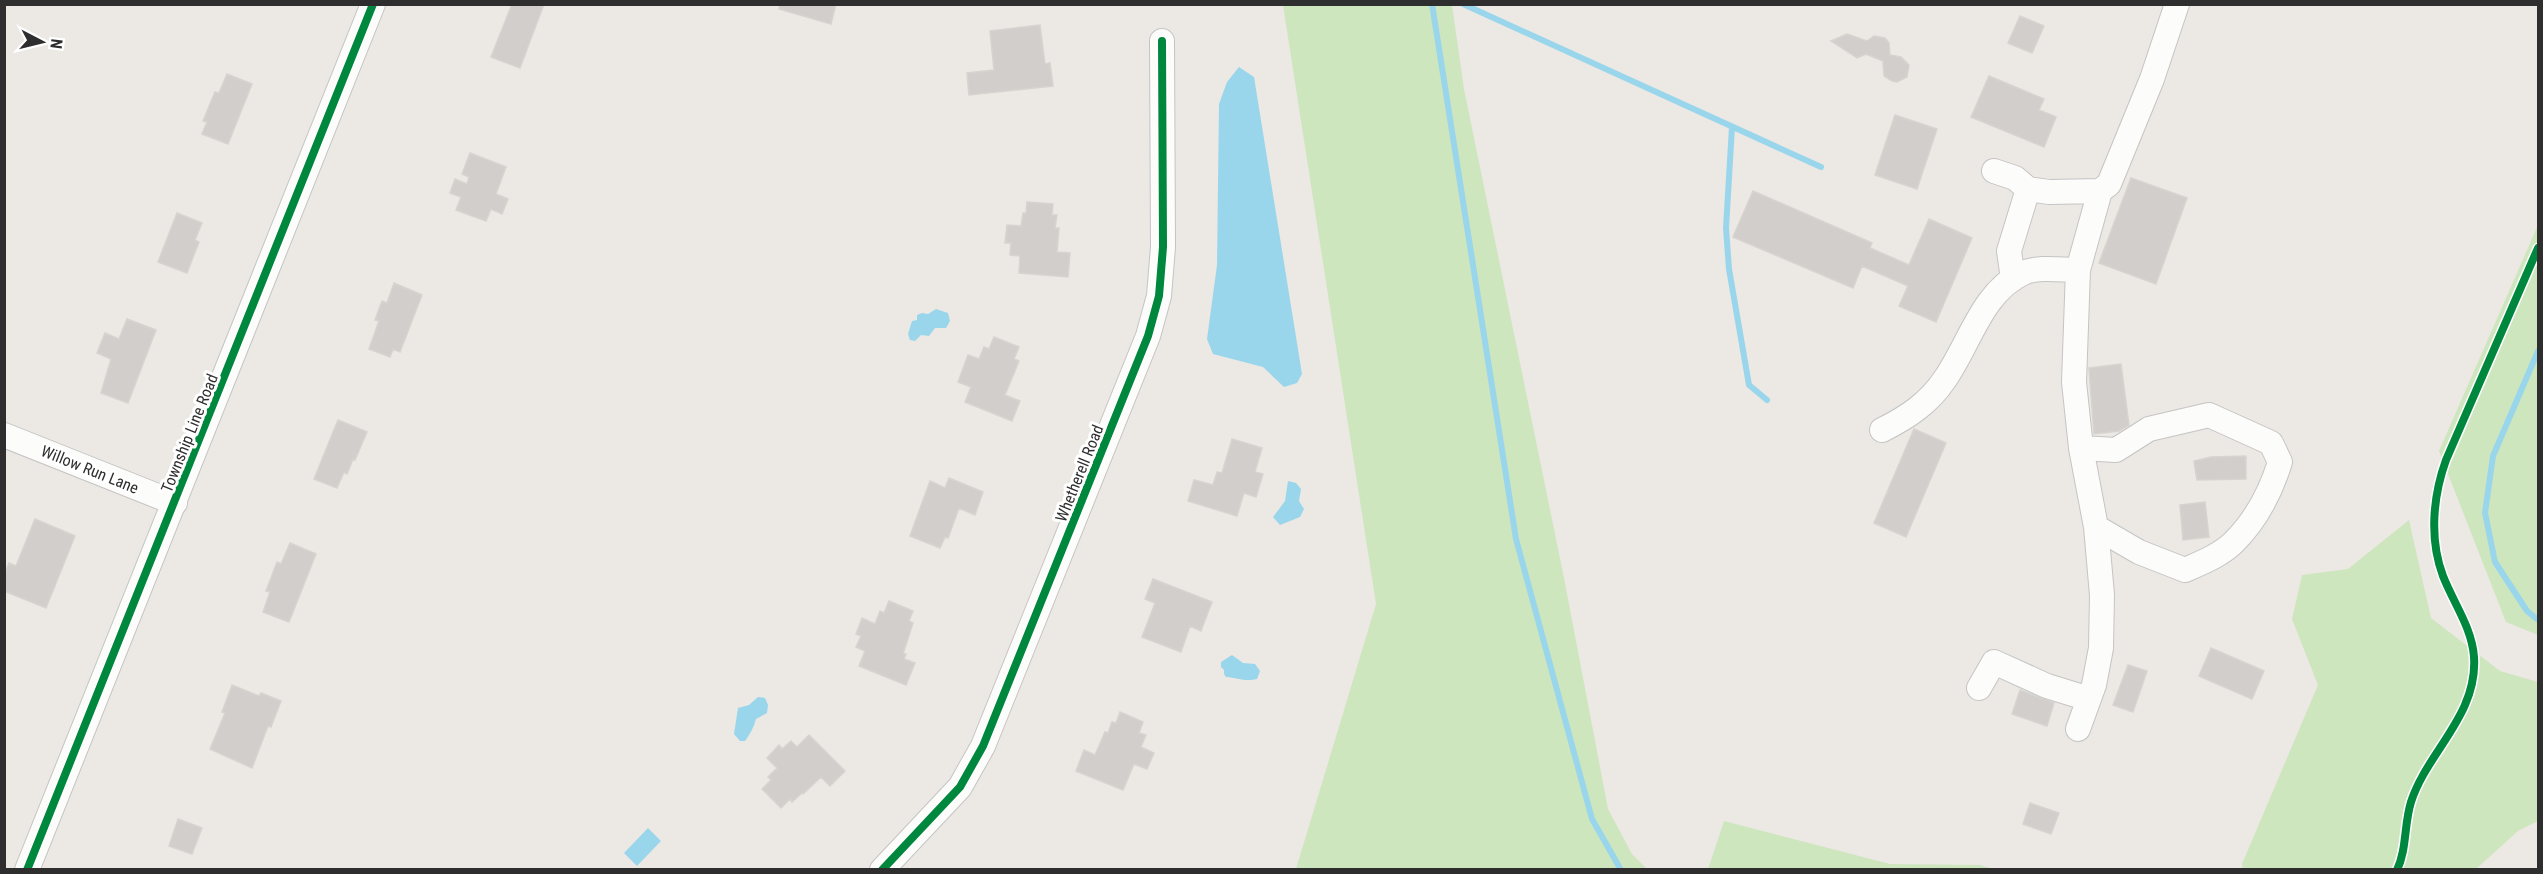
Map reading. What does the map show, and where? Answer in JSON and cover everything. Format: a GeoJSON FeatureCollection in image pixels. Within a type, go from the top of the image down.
{"type":"FeatureCollection","features":[{"type":"Feature","properties":{"kind":"street","name":"Township Line Road"},"geometry":{"type":"LineString","coordinates":[[27,870],[373,4]]}},
{"type":"Feature","properties":{"kind":"street"},"geometry":{"type":"LineString","coordinates":[[2078,729],[2090,699],[2101,648],[2102,595],[2096,527],[2081,448],[2074,382],[2078,270],[2100,191],[2109,184],[2135,121],[2152,79],[2177,4]]}},
{"type":"Feature","properties":{"kind":"street","name":"Whetherell Road"},"geometry":{"type":"LineString","coordinates":[[882,870],[960,787],[983,746],[1148,336],[1159,296],[1163,247],[1162,41]]}},
{"type":"Feature","properties":{"kind":"street"},"geometry":{"type":"LineString","coordinates":[[1994,171],[2015,178],[2028,189],[2049,192],[2100,191]]}},
{"type":"Feature","properties":{"kind":"street"},"geometry":{"type":"LineString","coordinates":[[2013,279],[2009,251],[2028,189]]}},
{"type":"Feature","properties":{"kind":"street"},"geometry":{"type":"LineString","coordinates":[[1882,430],[1908,417],[1929,399],[1946,379],[1993,296],[2013,279],[2025,272],[2038,270],[2078,270]]}},
{"type":"Feature","properties":{"kind":"street"},"geometry":{"type":"LineString","coordinates":[[2081,448],[2116,450],[2149,429],[2209,416],[2271,443],[2280,462],[2273,486],[2254,517],[2233,543],[2211,558],[2185,570],[2139,552],[2096,527]]}},
{"type":"Feature","properties":{"kind":"street","name":"Willow Run Lane"},"geometry":{"type":"LineString","coordinates":[[4,435],[175,503]]}},
{"type":"Feature","properties":{"kind":"street"},"geometry":{"type":"LineString","coordinates":[[1979,688],[1994,662],[2047,686],[2090,699]]}},
{"type":"Feature","properties":{"kind":"green space"},"geometry":{"type":"Polygon","coordinates":[[[1283,5],[1452,5],[1464,89],[1564,578],[1608,809],[1632,854],[1647,869],[1296,869],[1376,604],[1283,5]]]}},
{"type":"Feature","properties":{"kind":"green space"},"geometry":{"type":"Polygon","coordinates":[[[2538,225],[2538,635],[2506,622],[2439,451],[2538,225]]]}},
{"type":"Feature","properties":{"kind":"green space"},"geometry":{"type":"Polygon","coordinates":[[[2409,520],[2431,618],[2500,671],[2538,682],[2538,821],[2518,831],[2476,869],[2243,869],[2242,864],[2318,685],[2292,619],[2302,575],[2348,569],[2409,520]]]}},
{"type":"Feature","properties":{"kind":"green space"},"geometry":{"type":"Polygon","coordinates":[[[1724,821],[1890,864],[1980,865],[1993,869],[1708,869],[1724,821]]]}},
{"type":"Feature","properties":{"kind":"water"},"geometry":{"type":"Polygon","coordinates":[[[1239,67],[1254,77],[1302,374],[1297,383],[1284,387],[1263,367],[1213,354],[1207,339],[1217,265],[1219,104],[1227,82],[1239,67]]]}},
{"type":"Feature","properties":{"kind":"water"},"geometry":{"type":"Polygon","coordinates":[[[936,309],[948,313],[950,321],[946,328],[935,328],[929,336],[921,335],[915,341],[910,340],[908,334],[912,321],[917,320],[917,315],[928,314],[936,309]]]}},
{"type":"Feature","properties":{"kind":"water"},"geometry":{"type":"Polygon","coordinates":[[[1288,481],[1296,483],[1301,489],[1299,501],[1304,509],[1300,517],[1280,525],[1273,517],[1285,501],[1288,481]]]}},
{"type":"Feature","properties":{"kind":"water"},"geometry":{"type":"Polygon","coordinates":[[[1232,655],[1243,663],[1255,664],[1260,671],[1257,679],[1226,677],[1221,662],[1232,655]]]}},
{"type":"Feature","properties":{"kind":"water"},"geometry":{"type":"Polygon","coordinates":[[[758,697],[765,698],[768,705],[767,713],[756,719],[745,741],[740,741],[734,734],[738,708],[749,705],[758,697]]]}},
{"type":"Feature","properties":{"kind":"water"},"geometry":{"type":"Polygon","coordinates":[[[648,828],[661,841],[637,866],[624,853],[648,828]]]}},
{"type":"Feature","properties":{"kind":"building"},"geometry":{"type":"Polygon","coordinates":[[[512,4],[544,4],[520,68],[491,57],[512,4]]]}},
{"type":"Feature","properties":{"kind":"building"},"geometry":{"type":"Polygon","coordinates":[[[780,4],[836,4],[831,24],[779,9],[780,4]]]}},
{"type":"Feature","properties":{"kind":"building"},"geometry":{"type":"Polygon","coordinates":[[[2020,16],[2044,26],[2032,53],[2008,43],[2020,16]]]}},
{"type":"Feature","properties":{"kind":"building"},"geometry":{"type":"Polygon","coordinates":[[[1040,25],[1045,64],[1050,63],[1053,86],[969,95],[967,73],[994,70],[990,31],[1040,25]]]}},
{"type":"Feature","properties":{"kind":"building"},"geometry":{"type":"Polygon","coordinates":[[[1847,34],[1867,41],[1874,36],[1885,38],[1889,43],[1890,55],[1901,57],[1909,65],[1907,77],[1897,82],[1892,81],[1884,76],[1883,61],[1866,54],[1857,58],[1831,41],[1847,34]]]}},
{"type":"Feature","properties":{"kind":"building"},"geometry":{"type":"Polygon","coordinates":[[[227,74],[252,84],[228,144],[202,134],[207,122],[203,121],[215,92],[219,93],[227,74]]]}},
{"type":"Feature","properties":{"kind":"building"},"geometry":{"type":"Polygon","coordinates":[[[1989,76],[2044,99],[2039,110],[2056,117],[2044,147],[1971,117],[1989,76]]]}},
{"type":"Feature","properties":{"kind":"building"},"geometry":{"type":"Polygon","coordinates":[[[1895,115],[1937,129],[1917,189],[1875,175],[1895,115]]]}},
{"type":"Feature","properties":{"kind":"building"},"geometry":{"type":"Polygon","coordinates":[[[470,153],[506,167],[496,194],[508,199],[502,214],[491,209],[486,221],[456,210],[461,197],[450,193],[455,179],[467,184],[469,177],[462,174],[470,153]]]}},
{"type":"Feature","properties":{"kind":"building"},"geometry":{"type":"Polygon","coordinates":[[[2131,178],[2187,198],[2156,284],[2099,263],[2131,178]]]}},
{"type":"Feature","properties":{"kind":"building"},"geometry":{"type":"Polygon","coordinates":[[[1753,191],[1872,243],[1870,248],[1909,265],[1929,219],[1972,238],[1936,322],[1899,306],[1908,286],[1862,266],[1853,288],[1733,237],[1753,191]]]}},
{"type":"Feature","properties":{"kind":"building"},"geometry":{"type":"Polygon","coordinates":[[[1027,202],[1053,204],[1052,215],[1057,215],[1055,228],[1059,228],[1057,252],[1070,253],[1068,277],[1019,273],[1020,256],[1010,255],[1011,243],[1005,243],[1007,225],[1021,226],[1027,202]]]}},
{"type":"Feature","properties":{"kind":"building"},"geometry":{"type":"Polygon","coordinates":[[[177,213],[202,223],[195,240],[199,242],[187,273],[158,262],[177,213]]]}},
{"type":"Feature","properties":{"kind":"building"},"geometry":{"type":"Polygon","coordinates":[[[394,283],[422,295],[400,352],[393,349],[390,357],[369,349],[379,321],[375,320],[382,301],[387,303],[394,283]]]}},
{"type":"Feature","properties":{"kind":"building"},"geometry":{"type":"Polygon","coordinates":[[[127,319],[156,330],[128,403],[101,393],[111,359],[97,353],[105,333],[119,339],[127,319]]]}},
{"type":"Feature","properties":{"kind":"building"},"geometry":{"type":"Polygon","coordinates":[[[994,337],[1019,347],[1014,359],[1019,361],[1005,395],[1020,401],[1012,421],[965,402],[971,387],[958,382],[968,355],[979,359],[984,347],[989,349],[994,337]]]}},
{"type":"Feature","properties":{"kind":"building"},"geometry":{"type":"Polygon","coordinates":[[[2121,364],[2129,425],[2119,431],[2094,434],[2089,368],[2121,364]]]}},
{"type":"Feature","properties":{"kind":"building"},"geometry":{"type":"Polygon","coordinates":[[[338,420],[367,432],[355,460],[353,459],[347,474],[344,472],[337,488],[314,479],[338,420]]]}},
{"type":"Feature","properties":{"kind":"building"},"geometry":{"type":"Polygon","coordinates":[[[1914,429],[1946,443],[1906,537],[1874,523],[1914,429]]]}},
{"type":"Feature","properties":{"kind":"building"},"geometry":{"type":"Polygon","coordinates":[[[1232,439],[1262,448],[1255,472],[1263,474],[1256,497],[1244,493],[1237,516],[1188,501],[1194,480],[1213,485],[1217,472],[1222,473],[1232,439]]]}},
{"type":"Feature","properties":{"kind":"building"},"geometry":{"type":"Polygon","coordinates":[[[2246,456],[2246,479],[2197,480],[2194,461],[2211,457],[2246,456]]]}},
{"type":"Feature","properties":{"kind":"building"},"geometry":{"type":"Polygon","coordinates":[[[949,478],[983,492],[975,515],[959,508],[948,538],[945,537],[940,548],[910,536],[930,481],[945,488],[949,478]]]}},
{"type":"Feature","properties":{"kind":"building"},"geometry":{"type":"Polygon","coordinates":[[[2205,502],[2209,537],[2183,540],[2180,505],[2205,502]]]}},
{"type":"Feature","properties":{"kind":"building"},"geometry":{"type":"Polygon","coordinates":[[[35,519],[75,536],[46,608],[4,591],[4,575],[9,563],[16,566],[35,519]]]}},
{"type":"Feature","properties":{"kind":"building"},"geometry":{"type":"Polygon","coordinates":[[[290,543],[316,554],[289,622],[263,612],[270,592],[266,591],[277,562],[281,564],[290,543]]]}},
{"type":"Feature","properties":{"kind":"building"},"geometry":{"type":"Polygon","coordinates":[[[1153,579],[1212,602],[1201,631],[1190,626],[1181,652],[1142,637],[1155,603],[1145,599],[1153,579]]]}},
{"type":"Feature","properties":{"kind":"building"},"geometry":{"type":"Polygon","coordinates":[[[889,601],[913,611],[909,621],[913,623],[903,654],[906,654],[904,659],[915,663],[906,685],[859,666],[865,651],[856,647],[861,636],[856,634],[862,618],[875,624],[880,611],[884,613],[889,601]]]}},
{"type":"Feature","properties":{"kind":"building"},"geometry":{"type":"Polygon","coordinates":[[[2211,648],[2264,671],[2252,699],[2199,676],[2211,648]]]}},
{"type":"Feature","properties":{"kind":"building"},"geometry":{"type":"Polygon","coordinates":[[[2128,665],[2147,671],[2133,712],[2113,705],[2128,665]]]}},
{"type":"Feature","properties":{"kind":"building"},"geometry":{"type":"Polygon","coordinates":[[[232,685],[259,696],[261,693],[281,701],[271,727],[268,726],[252,768],[210,749],[225,713],[222,712],[232,685]]]}},
{"type":"Feature","properties":{"kind":"building"},"geometry":{"type":"Polygon","coordinates":[[[2020,690],[2054,703],[2047,726],[2012,714],[2020,690]]]}},
{"type":"Feature","properties":{"kind":"building"},"geometry":{"type":"Polygon","coordinates":[[[1120,712],[1143,722],[1139,733],[1146,735],[1141,747],[1154,753],[1147,769],[1134,764],[1123,790],[1076,771],[1084,750],[1095,755],[1105,732],[1108,733],[1112,722],[1116,723],[1120,712]]]}},
{"type":"Feature","properties":{"kind":"building"},"geometry":{"type":"Polygon","coordinates":[[[809,735],[845,771],[830,786],[821,777],[803,794],[792,802],[790,799],[781,808],[762,789],[771,780],[768,777],[777,768],[767,758],[779,745],[782,749],[791,741],[797,747],[809,735]]]}},
{"type":"Feature","properties":{"kind":"building"},"geometry":{"type":"Polygon","coordinates":[[[2030,803],[2059,813],[2051,834],[2023,824],[2030,803]]]}},
{"type":"Feature","properties":{"kind":"building"},"geometry":{"type":"Polygon","coordinates":[[[178,819],[202,828],[192,854],[169,846],[178,819]]]}},
{"type":"Feature","properties":{"kind":"waterway"},"geometry":{"type":"LineString","coordinates":[[1432,4],[1516,539],[1592,819],[1621,870]]}},
{"type":"Feature","properties":{"kind":"waterway"},"geometry":{"type":"LineString","coordinates":[[1463,4],[1821,167]]}},
{"type":"Feature","properties":{"kind":"waterway"},"geometry":{"type":"LineString","coordinates":[[1732,127],[1726,228],[1729,269],[1749,385],[1767,400]]}},
{"type":"Feature","properties":{"kind":"waterway"},"geometry":{"type":"LineString","coordinates":[[2538,351],[2493,456],[2485,513],[2495,562],[2527,611],[2538,620]]}},
{"type":"Feature","properties":{"kind":"cycle path"},"geometry":{"type":"LineString","coordinates":[[27,870],[373,4]]}},
{"type":"Feature","properties":{"kind":"cycle path"},"geometry":{"type":"LineString","coordinates":[[882,870],[960,787],[983,746],[1148,336],[1159,296],[1163,247],[1162,41]]}},
{"type":"Feature","properties":{"kind":"cycle path"},"geometry":{"type":"LineString","coordinates":[[2397,870],[2411,802],[2418,784],[2460,715],[2473,678],[2473,646],[2443,576],[2436,547],[2434,518],[2438,488],[2446,460],[2538,248]]}}]}
